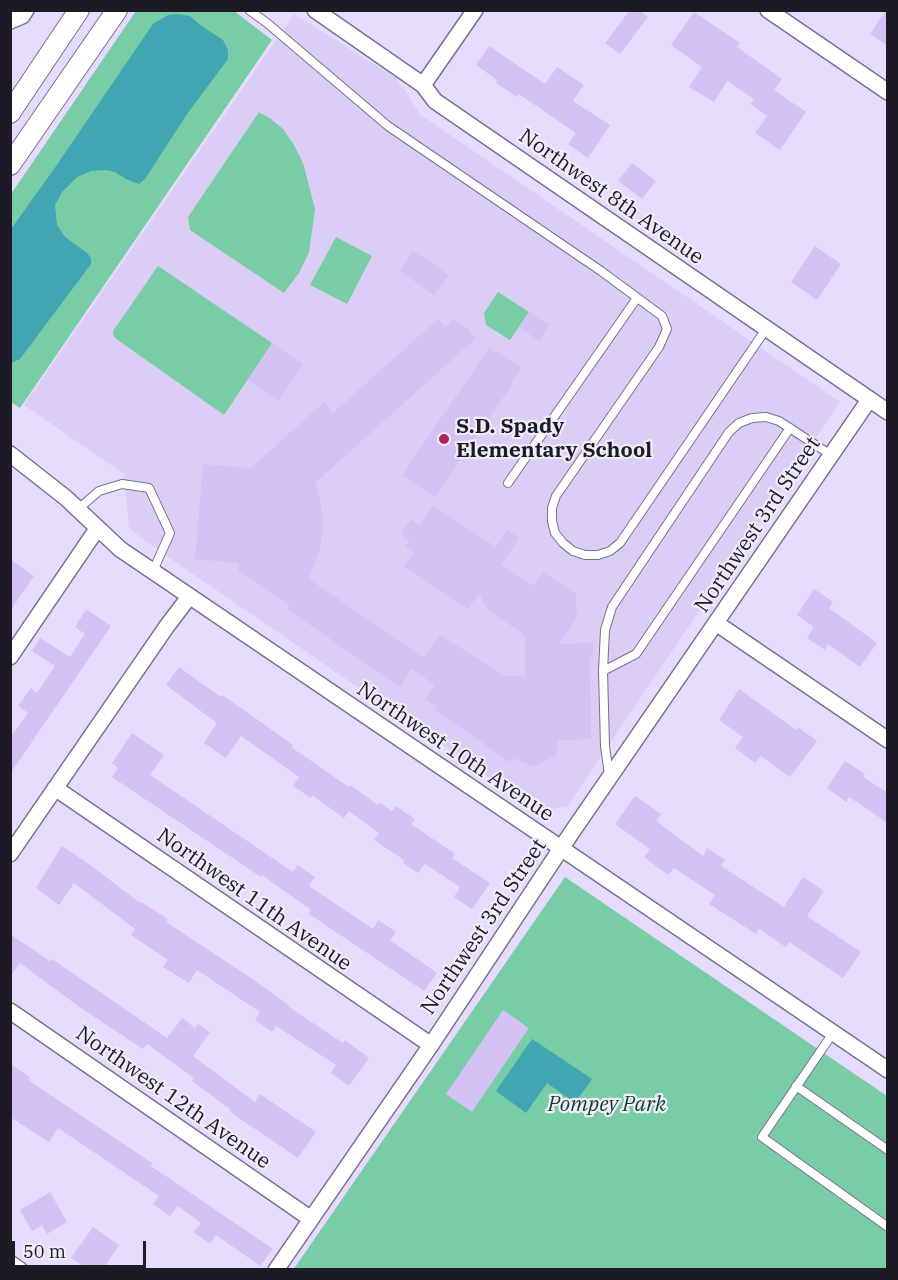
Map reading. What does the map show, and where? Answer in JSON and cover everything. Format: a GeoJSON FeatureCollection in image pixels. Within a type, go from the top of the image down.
{"type":"FeatureCollection","features":[{"type":"Feature","properties":{"kind":"street"},"geometry":{"type":"LineString","coordinates":[[10,21],[22,16],[26,10]]}},
{"type":"Feature","properties":{"kind":"street"},"geometry":{"type":"LineString","coordinates":[[10,113],[80,10]]}},
{"type":"Feature","properties":{"kind":"street"},"geometry":{"type":"LineString","coordinates":[[10,165],[117,10]]}},
{"type":"Feature","properties":{"kind":"street","name":"Northwest 8th Avenue"},"geometry":{"type":"LineString","coordinates":[[315,10],[423,85],[435,101],[888,412]]}},
{"type":"Feature","properties":{"kind":"street"},"geometry":{"type":"LineString","coordinates":[[423,85],[475,10]]}},
{"type":"Feature","properties":{"kind":"street"},"geometry":{"type":"LineString","coordinates":[[768,10],[888,92]]}},
{"type":"Feature","properties":{"kind":"street","name":"Northwest 3rd Street"},"geometry":{"type":"LineString","coordinates":[[276,1269],[431,1045],[561,848],[869,400]]}},
{"type":"Feature","properties":{"kind":"street","name":"Northwest 10th Avenue"},"geometry":{"type":"LineString","coordinates":[[10,454],[78,510],[120,549],[888,1070]]}},
{"type":"Feature","properties":{"kind":"street"},"geometry":{"type":"LineString","coordinates":[[10,657],[97,529]]}},
{"type":"Feature","properties":{"kind":"street"},"geometry":{"type":"LineString","coordinates":[[10,854],[189,597]]}},
{"type":"Feature","properties":{"kind":"street"},"geometry":{"type":"LineString","coordinates":[[716,623],[888,740]]}},
{"type":"Feature","properties":{"kind":"street","name":"Northwest 11th Avenue"},"geometry":{"type":"LineString","coordinates":[[55,788],[431,1045]]}},
{"type":"Feature","properties":{"kind":"street","name":"Northwest 12th Avenue"},"geometry":{"type":"LineString","coordinates":[[10,1011],[311,1219]]}},
{"type":"Feature","properties":{"kind":"street"},"geometry":{"type":"LineString","coordinates":[[10,1263],[20,1269]]}},
{"type":"Feature","properties":{"kind":"lane"},"geometry":{"type":"LineString","coordinates":[[249,10],[388,126],[602,271],[662,316],[668,329],[659,347],[556,496],[552,508],[555,533],[562,543],[573,551],[585,555],[598,555],[610,551],[620,543],[766,329]]}},
{"type":"Feature","properties":{"kind":"lane"},"geometry":{"type":"LineString","coordinates":[[508,483],[637,298]]}},
{"type":"Feature","properties":{"kind":"lane"},"geometry":{"type":"LineString","coordinates":[[609,778],[605,746],[603,671],[605,630],[612,607],[729,432],[739,423],[759,418],[779,421],[831,455]]}},
{"type":"Feature","properties":{"kind":"lane"},"geometry":{"type":"LineString","coordinates":[[603,671],[636,654],[790,428]]}},
{"type":"Feature","properties":{"kind":"lane"},"geometry":{"type":"LineString","coordinates":[[78,510],[99,491],[122,484],[149,488],[170,533],[153,572]]}},
{"type":"Feature","properties":{"kind":"lane"},"geometry":{"type":"LineString","coordinates":[[833,1033],[762,1137],[888,1227]]}},
{"type":"Feature","properties":{"kind":"lane"},"geometry":{"type":"LineString","coordinates":[[796,1086],[888,1150]]}},
{"type":"Feature","properties":{"kind":"shaded area","name":"S.D. Spady Elementary School"},"geometry":{"type":"Polygon","coordinates":[[[294,14],[396,78],[421,115],[840,402],[567,807],[537,810],[152,546],[129,528],[124,474],[24,405],[294,14]]]}},
{"type":"Feature","properties":{"kind":"shaded area"},"geometry":{"type":"Polygon","coordinates":[[[168,15],[190,16],[223,40],[228,50],[228,59],[187,114],[145,179],[139,184],[115,172],[91,171],[77,177],[62,192],[55,205],[57,225],[65,237],[87,253],[91,258],[91,264],[20,359],[11,363],[11,229],[153,24],[168,15]]]}},
{"type":"Feature","properties":{"kind":"shaded area"},"geometry":{"type":"Polygon","coordinates":[[[532,1039],[592,1079],[575,1103],[547,1083],[526,1113],[496,1091],[532,1039]]]}},
{"type":"Feature","properties":{"kind":"green space"},"geometry":{"type":"Polygon","coordinates":[[[136,11],[234,11],[272,40],[20,408],[11,402],[11,194],[136,11]]]}},
{"type":"Feature","properties":{"kind":"green space"},"geometry":{"type":"Polygon","coordinates":[[[259,112],[283,129],[294,145],[303,163],[315,209],[309,252],[299,273],[284,293],[190,230],[188,217],[259,112]]]}},
{"type":"Feature","properties":{"kind":"green space"},"geometry":{"type":"Polygon","coordinates":[[[336,237],[372,256],[347,304],[310,285],[336,237]]]}},
{"type":"Feature","properties":{"kind":"green space"},"geometry":{"type":"Polygon","coordinates":[[[158,266],[272,343],[224,415],[115,338],[113,334],[158,266]]]}},
{"type":"Feature","properties":{"kind":"green space"},"geometry":{"type":"Polygon","coordinates":[[[498,292],[529,312],[510,340],[486,325],[484,313],[498,292]]]}},
{"type":"Feature","properties":{"kind":"green space","name":"Pompey Park"},"geometry":{"type":"Polygon","coordinates":[[[565,877],[887,1096],[887,1269],[293,1270],[565,877]]]}},
{"type":"Feature","properties":{"kind":"building"},"geometry":{"type":"Polygon","coordinates":[[[630,10],[639,10],[648,17],[620,54],[605,43],[630,10]]]}},
{"type":"Feature","properties":{"kind":"building"},"geometry":{"type":"Polygon","coordinates":[[[888,10],[888,46],[870,34],[888,10]]]}},
{"type":"Feature","properties":{"kind":"building"},"geometry":{"type":"Polygon","coordinates":[[[694,12],[740,43],[737,47],[782,79],[774,90],[806,112],[780,150],[755,133],[767,116],[750,104],[754,99],[727,81],[714,102],[689,87],[702,67],[671,45],[694,12]]]}},
{"type":"Feature","properties":{"kind":"building"},"geometry":{"type":"Polygon","coordinates":[[[489,46],[545,84],[557,67],[584,85],[573,101],[610,125],[588,158],[568,144],[576,133],[519,94],[517,97],[496,83],[497,80],[476,65],[489,46]]]}},
{"type":"Feature","properties":{"kind":"building"},"geometry":{"type":"Polygon","coordinates":[[[632,163],[656,181],[642,199],[618,181],[632,163]]]}},
{"type":"Feature","properties":{"kind":"building"},"geometry":{"type":"Polygon","coordinates":[[[815,246],[841,264],[817,300],[791,282],[815,246]]]}},
{"type":"Feature","properties":{"kind":"building"},"geometry":{"type":"Polygon","coordinates":[[[413,250],[449,275],[434,295],[400,271],[413,250]]]}},
{"type":"Feature","properties":{"kind":"building"},"geometry":{"type":"Polygon","coordinates":[[[529,312],[550,325],[539,341],[519,327],[529,312]]]}},
{"type":"Feature","properties":{"kind":"building","name":"S.D. Spady Elementary School"},"geometry":{"type":"Polygon","coordinates":[[[438,319],[445,327],[453,319],[471,331],[469,333],[476,338],[315,483],[320,498],[323,524],[320,548],[309,579],[424,658],[440,635],[505,676],[525,676],[525,635],[489,611],[479,594],[468,609],[404,566],[414,553],[405,547],[410,541],[402,535],[405,526],[411,520],[419,526],[433,506],[496,547],[507,530],[519,538],[501,565],[533,586],[543,572],[576,594],[577,618],[559,644],[593,643],[593,657],[590,657],[591,739],[558,740],[557,755],[533,767],[514,758],[510,762],[435,710],[437,707],[425,699],[435,685],[412,669],[400,687],[287,609],[290,605],[238,570],[239,563],[195,559],[203,464],[251,468],[324,402],[333,413],[438,319]]]}},
{"type":"Feature","properties":{"kind":"building"},"geometry":{"type":"Polygon","coordinates":[[[272,343],[303,364],[278,401],[248,380],[272,343]]]}},
{"type":"Feature","properties":{"kind":"building"},"geometry":{"type":"Polygon","coordinates":[[[489,348],[521,368],[435,497],[402,475],[489,348]]]}},
{"type":"Feature","properties":{"kind":"building"},"geometry":{"type":"Polygon","coordinates":[[[10,559],[34,576],[10,611],[10,559]]]}},
{"type":"Feature","properties":{"kind":"building"},"geometry":{"type":"Polygon","coordinates":[[[814,589],[833,602],[829,608],[877,643],[860,667],[828,644],[825,650],[807,638],[814,627],[797,615],[814,589]]]}},
{"type":"Feature","properties":{"kind":"building"},"geometry":{"type":"Polygon","coordinates":[[[86,609],[111,626],[10,774],[10,738],[28,713],[18,706],[31,688],[37,693],[55,666],[32,651],[40,638],[70,657],[85,634],[75,627],[86,609]]]}},
{"type":"Feature","properties":{"kind":"building"},"geometry":{"type":"Polygon","coordinates":[[[179,667],[254,717],[293,745],[291,747],[349,787],[350,785],[378,805],[380,803],[392,811],[396,806],[415,819],[411,824],[455,854],[452,858],[490,883],[472,909],[454,897],[460,887],[425,864],[418,873],[403,863],[404,860],[374,840],[379,833],[349,811],[344,818],[312,795],[311,798],[293,786],[299,777],[241,736],[226,758],[204,743],[217,723],[166,685],[179,667]]]}},
{"type":"Feature","properties":{"kind":"building"},"geometry":{"type":"Polygon","coordinates":[[[739,689],[796,730],[798,727],[817,741],[790,777],[761,756],[755,763],[735,748],[743,737],[719,720],[739,689]]]}},
{"type":"Feature","properties":{"kind":"building"},"geometry":{"type":"Polygon","coordinates":[[[132,733],[164,755],[150,775],[293,872],[298,865],[315,877],[309,886],[373,929],[378,920],[396,932],[390,940],[437,973],[424,991],[309,914],[311,910],[262,875],[261,877],[112,777],[118,768],[112,763],[132,733]]]}},
{"type":"Feature","properties":{"kind":"building"},"geometry":{"type":"Polygon","coordinates":[[[845,761],[865,774],[863,777],[888,793],[888,823],[849,797],[846,802],[827,788],[845,761]]]}},
{"type":"Feature","properties":{"kind":"building"},"geometry":{"type":"Polygon","coordinates":[[[635,796],[661,814],[656,821],[703,856],[707,848],[725,860],[721,866],[784,907],[803,877],[824,891],[807,916],[861,952],[843,978],[789,942],[786,947],[759,929],[756,934],[709,904],[715,895],[674,868],[668,875],[644,857],[650,849],[615,824],[635,796]]]}},
{"type":"Feature","properties":{"kind":"building"},"geometry":{"type":"Polygon","coordinates":[[[62,846],[140,903],[168,919],[166,922],[251,978],[289,1007],[343,1043],[345,1040],[369,1058],[349,1086],[331,1073],[336,1065],[276,1026],[272,1032],[255,1020],[260,1012],[197,970],[189,983],[163,967],[168,960],[131,935],[135,929],[74,883],[59,905],[36,888],[62,846]]]}},
{"type":"Feature","properties":{"kind":"building"},"geometry":{"type":"Polygon","coordinates":[[[10,934],[50,961],[52,959],[167,1038],[182,1018],[195,1028],[198,1024],[210,1032],[193,1056],[255,1102],[260,1094],[316,1132],[298,1158],[230,1112],[231,1110],[192,1081],[194,1078],[147,1044],[143,1049],[78,1006],[20,963],[10,977],[10,934]]]}},
{"type":"Feature","properties":{"kind":"building"},"geometry":{"type":"Polygon","coordinates":[[[503,1010],[529,1028],[472,1112],[446,1094],[503,1010]]]}},
{"type":"Feature","properties":{"kind":"building"},"geometry":{"type":"Polygon","coordinates":[[[10,1064],[30,1077],[28,1080],[152,1163],[151,1166],[273,1249],[260,1266],[216,1235],[210,1244],[193,1232],[201,1223],[178,1206],[170,1216],[153,1204],[159,1196],[58,1128],[49,1142],[10,1117],[10,1064]]]}},
{"type":"Feature","properties":{"kind":"building"},"geometry":{"type":"Polygon","coordinates":[[[50,1192],[67,1222],[47,1234],[42,1225],[32,1231],[20,1210],[50,1192]]]}},
{"type":"Feature","properties":{"kind":"building"},"geometry":{"type":"Polygon","coordinates":[[[93,1227],[119,1245],[103,1269],[88,1269],[71,1258],[93,1227]]]}},
{"type":"Feature","properties":{"kind":"place","name":"S.D. Spady Elementary School"},"geometry":{"type":"Point","coordinates":[444,439]}}]}
